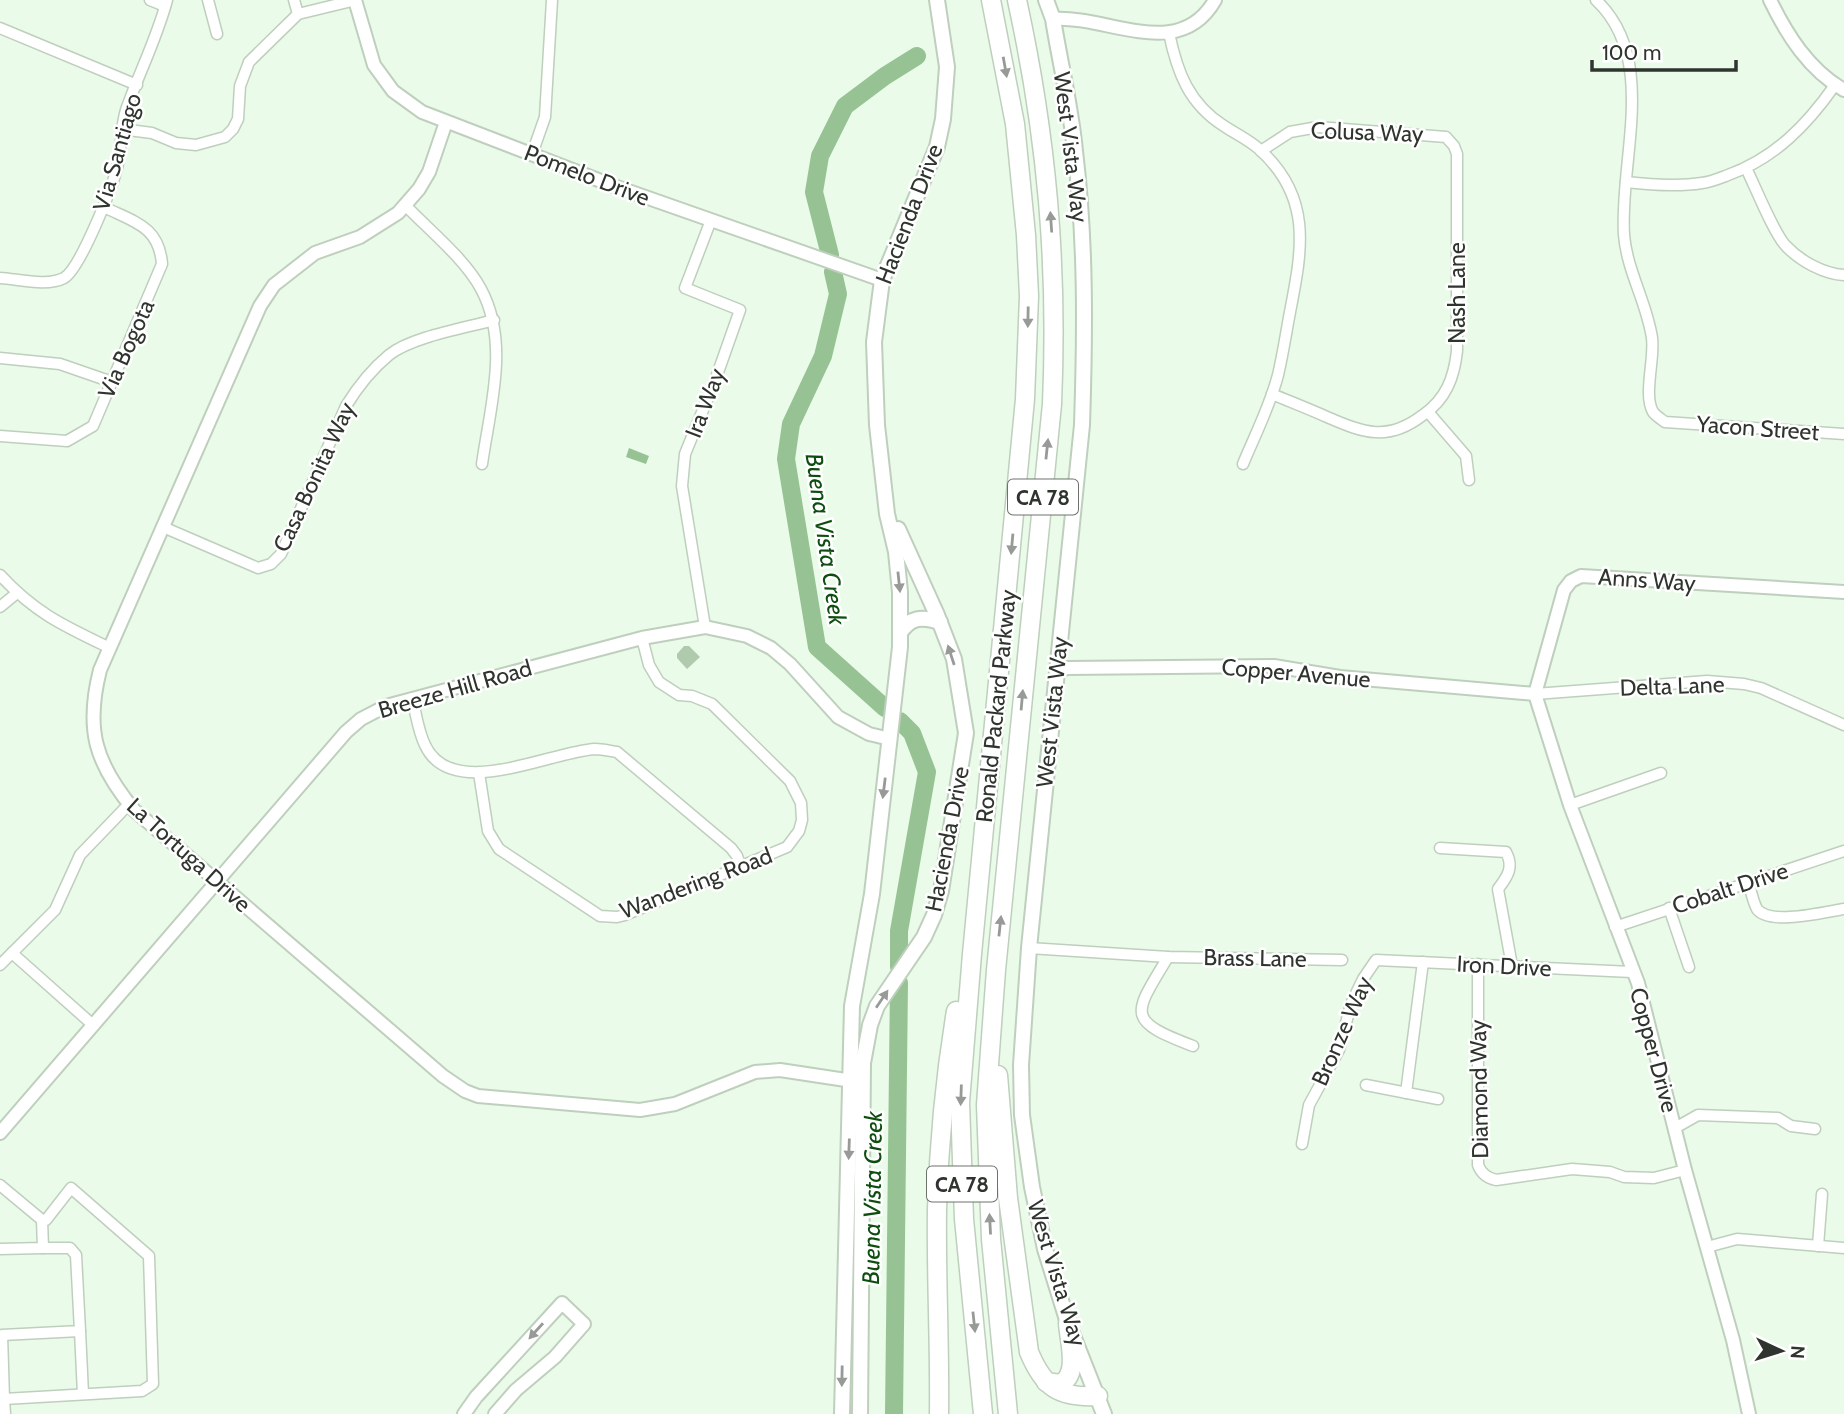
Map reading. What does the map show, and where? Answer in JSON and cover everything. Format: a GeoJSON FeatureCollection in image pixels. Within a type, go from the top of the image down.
{"type":"FeatureCollection","features":[{"type":"Feature","properties":{"kind":"highway","name":"Ronald Packard Parkway"},"geometry":{"type":"LineString","coordinates":[[983,1414],[964,1219],[961,1159],[962,1065],[1020,459],[1028,346],[1028,284],[1020,171],[1005,67],[991,0]]}},
{"type":"Feature","properties":{"kind":"highway","name":"Ronald Packard Parkway"},"geometry":{"type":"LineString","coordinates":[[1008,1414],[991,1239],[986,1105],[993,994],[1052,404],[1054,342],[1054,279],[1049,195],[1035,91],[1017,0]]}},
{"type":"Feature","properties":{"kind":"highway"},"geometry":{"type":"LineString","coordinates":[[939,1414],[937,1211],[942,1108],[956,1012],[972,954]]}},
{"type":"Feature","properties":{"kind":"highway"},"geometry":{"type":"LineString","coordinates":[[993,994],[1001,1137],[1025,1330],[1033,1362],[1046,1382],[1057,1391],[1068,1395],[1098,1396]]}},
{"type":"Feature","properties":{"kind":"highway"},"geometry":{"type":"LineString","coordinates":[[1046,1382],[1060,1384],[1069,1377],[1072,1369],[1068,1323]]}},
{"type":"Feature","properties":{"kind":"main road","name":"Hacienda Drive"},"geometry":{"type":"LineString","coordinates":[[860,1414],[857,1082],[852,1006],[872,894],[900,633],[900,592],[887,514],[877,425],[874,342],[882,279],[937,147],[943,119],[947,67],[937,0]]}},
{"type":"Feature","properties":{"kind":"main road","name":"West Vista Way"},"geometry":{"type":"LineString","coordinates":[[1046,0],[1052,19],[1075,150],[1084,300],[1082,425],[1029,948],[1021,1065],[1023,1115],[1032,1187],[1045,1249],[1068,1323],[1104,1414]]}},
{"type":"Feature","properties":{"kind":"main road","name":"Hacienda Drive"},"geometry":{"type":"LineString","coordinates":[[842,1414],[857,1082],[877,1006],[925,937],[934,915],[941,891],[966,733],[954,659],[940,622],[901,539],[882,471]]}},
{"type":"Feature","properties":{"kind":"main road"},"geometry":{"type":"LineString","coordinates":[[900,633],[914,619],[940,622]]}},
{"type":"Feature","properties":{"kind":"street"},"geometry":{"type":"LineString","coordinates":[[150,0],[166,3]]}},
{"type":"Feature","properties":{"kind":"street"},"geometry":{"type":"LineString","coordinates":[[208,0],[217,34]]}},
{"type":"Feature","properties":{"kind":"street"},"geometry":{"type":"LineString","coordinates":[[294,0],[298,14]]}},
{"type":"Feature","properties":{"kind":"street"},"geometry":{"type":"LineString","coordinates":[[121,129],[152,133],[176,143],[196,145],[225,137],[238,119],[240,86],[249,62],[282,27],[298,14],[355,0]]}},
{"type":"Feature","properties":{"kind":"street","name":"Pomelo Drive"},"geometry":{"type":"LineString","coordinates":[[355,0],[369,52],[380,74],[393,91],[422,112],[711,220],[882,279]]}},
{"type":"Feature","properties":{"kind":"street"},"geometry":{"type":"LineString","coordinates":[[532,154],[545,117],[552,0]]}},
{"type":"Feature","properties":{"kind":"street"},"geometry":{"type":"LineString","coordinates":[[1052,19],[1078,19],[1144,33],[1169,33],[1184,29],[1196,21],[1207,12],[1214,0]]}},
{"type":"Feature","properties":{"kind":"street"},"geometry":{"type":"LineString","coordinates":[[1596,0],[1623,38],[1628,54],[1632,82],[1626,183],[1662,186],[1705,183],[1746,168],[1797,133],[1840,88],[1809,61],[1786,33],[1770,0]]}},
{"type":"Feature","properties":{"kind":"street","name":"Via Santiago"},"geometry":{"type":"LineString","coordinates":[[0,278],[48,282],[65,278],[76,264],[104,206],[117,167],[121,129],[166,3]]}},
{"type":"Feature","properties":{"kind":"street"},"geometry":{"type":"LineString","coordinates":[[0,28],[137,85]]}},
{"type":"Feature","properties":{"kind":"street"},"geometry":{"type":"LineString","coordinates":[[1169,33],[1180,75],[1205,113],[1261,151],[1284,179],[1294,201],[1301,239],[1278,374],[1243,464]]}},
{"type":"Feature","properties":{"kind":"street","name":"La Tortuga Drive"},"geometry":{"type":"LineString","coordinates":[[446,122],[429,172],[419,189],[398,213],[360,237],[315,253],[274,285],[260,306],[100,670],[94,693],[93,725],[104,769],[129,804],[443,1076],[465,1091],[478,1096],[640,1110],[675,1104],[755,1072],[779,1070],[857,1082]]}},
{"type":"Feature","properties":{"kind":"street","name":"Colusa Way"},"geometry":{"type":"LineString","coordinates":[[1261,151],[1279,137],[1305,128],[1434,135],[1446,138],[1454,146],[1457,165]]}},
{"type":"Feature","properties":{"kind":"street","name":"Nash Lane"},"geometry":{"type":"LineString","coordinates":[[1428,412],[1452,382],[1456,366],[1457,165]]}},
{"type":"Feature","properties":{"kind":"street"},"geometry":{"type":"LineString","coordinates":[[1746,168],[1784,245],[1802,260],[1844,275]]}},
{"type":"Feature","properties":{"kind":"street","name":"Yacon Street"},"geometry":{"type":"LineString","coordinates":[[1626,183],[1624,236],[1629,263],[1653,341],[1650,402],[1654,414],[1665,422],[1844,434]]}},
{"type":"Feature","properties":{"kind":"street"},"geometry":{"type":"LineString","coordinates":[[405,205],[465,267],[481,288],[494,320],[497,361],[482,464]]}},
{"type":"Feature","properties":{"kind":"street","name":"Via Bogota"},"geometry":{"type":"LineString","coordinates":[[0,436],[67,441],[93,426],[162,264],[161,249],[154,236],[104,206]]}},
{"type":"Feature","properties":{"kind":"street","name":"Ira Way"},"geometry":{"type":"LineString","coordinates":[[705,627],[682,474],[685,454],[740,310],[685,288],[711,220]]}},
{"type":"Feature","properties":{"kind":"street","name":"Casa Bonita Way"},"geometry":{"type":"LineString","coordinates":[[163,527],[258,568],[271,564],[281,554],[346,406],[356,390],[390,354],[424,339],[494,320]]}},
{"type":"Feature","properties":{"kind":"street"},"geometry":{"type":"LineString","coordinates":[[0,358],[60,364],[112,382]]}},
{"type":"Feature","properties":{"kind":"street"},"geometry":{"type":"LineString","coordinates":[[1272,394],[1357,430],[1374,433],[1390,432],[1407,426],[1428,412],[1466,456],[1469,480]]}},
{"type":"Feature","properties":{"kind":"street"},"geometry":{"type":"LineString","coordinates":[[0,575],[48,618],[110,648]]}},
{"type":"Feature","properties":{"kind":"street","name":"Anns Way"},"geometry":{"type":"LineString","coordinates":[[1535,694],[1564,590],[1571,581],[1581,576],[1844,593]]}},
{"type":"Feature","properties":{"kind":"street"},"geometry":{"type":"LineString","coordinates":[[0,607],[17,593]]}},
{"type":"Feature","properties":{"kind":"street","name":"Breeze Hill Road"},"geometry":{"type":"LineString","coordinates":[[0,1133],[346,732],[361,719],[386,706],[642,638],[705,627],[747,636],[771,648],[797,671],[838,716],[869,734],[890,739]]}},
{"type":"Feature","properties":{"kind":"street","name":"Wandering Road"},"geometry":{"type":"LineString","coordinates":[[479,773],[488,831],[499,849],[600,916],[617,918],[787,847],[799,831],[802,821],[801,803],[790,781],[712,704],[692,696],[679,695],[659,682],[649,665],[642,638]]}},
{"type":"Feature","properties":{"kind":"street","name":"Copper Avenue"},"geometry":{"type":"LineString","coordinates":[[1056,671],[1068,668],[1274,667],[1341,677],[1535,694]]}},
{"type":"Feature","properties":{"kind":"street","name":"Delta Lane"},"geometry":{"type":"LineString","coordinates":[[1535,694],[1707,681],[1744,684],[1760,688],[1844,725]]}},
{"type":"Feature","properties":{"kind":"street","name":"Copper Drive"},"geometry":{"type":"LineString","coordinates":[[1535,694],[1570,805],[1638,983],[1685,1170],[1733,1340],[1749,1414]]}},
{"type":"Feature","properties":{"kind":"street"},"geometry":{"type":"LineString","coordinates":[[412,698],[425,745],[443,767],[479,773],[595,750],[617,752],[731,848],[741,867]]}},
{"type":"Feature","properties":{"kind":"street"},"geometry":{"type":"LineString","coordinates":[[1570,805],[1661,773]]}},
{"type":"Feature","properties":{"kind":"street"},"geometry":{"type":"LineString","coordinates":[[0,965],[55,909],[80,855],[129,804]]}},
{"type":"Feature","properties":{"kind":"street"},"geometry":{"type":"LineString","coordinates":[[1440,848],[1506,852],[1510,867],[1498,889],[1512,966]]}},
{"type":"Feature","properties":{"kind":"street","name":"Cobalt Drive"},"geometry":{"type":"LineString","coordinates":[[1615,927],[1844,851]]}},
{"type":"Feature","properties":{"kind":"street"},"geometry":{"type":"LineString","coordinates":[[1748,882],[1757,908],[1765,916],[1780,918],[1844,909]]}},
{"type":"Feature","properties":{"kind":"street"},"geometry":{"type":"LineString","coordinates":[[1669,908],[1689,967]]}},
{"type":"Feature","properties":{"kind":"street","name":"Brass Lane"},"geometry":{"type":"LineString","coordinates":[[1029,948],[1168,957],[1342,960]]}},
{"type":"Feature","properties":{"kind":"street"},"geometry":{"type":"LineString","coordinates":[[12,953],[93,1025]]}},
{"type":"Feature","properties":{"kind":"street"},"geometry":{"type":"LineString","coordinates":[[1168,957],[1142,1000],[1141,1015],[1143,1020],[1160,1034],[1193,1046]]}},
{"type":"Feature","properties":{"kind":"street","name":"Iron Drive"},"geometry":{"type":"LineString","coordinates":[[1376,960],[1632,972]]}},
{"type":"Feature","properties":{"kind":"street","name":"Bronze Way"},"geometry":{"type":"LineString","coordinates":[[1301,1144],[1308,1105],[1339,1050],[1351,1004],[1376,960]]}},
{"type":"Feature","properties":{"kind":"street"},"geometry":{"type":"LineString","coordinates":[[1406,1093],[1423,962]]}},
{"type":"Feature","properties":{"kind":"street","name":"Diamond Way"},"geometry":{"type":"LineString","coordinates":[[1478,964],[1480,1171],[1496,1180],[1572,1169],[1610,1172],[1624,1177],[1654,1178],[1685,1170]]}},
{"type":"Feature","properties":{"kind":"street"},"geometry":{"type":"LineString","coordinates":[[1366,1085],[1438,1099]]}},
{"type":"Feature","properties":{"kind":"street"},"geometry":{"type":"LineString","coordinates":[[1675,1128],[1698,1115],[1778,1118],[1791,1126],[1815,1129]]}},
{"type":"Feature","properties":{"kind":"street"},"geometry":{"type":"LineString","coordinates":[[0,1185],[42,1220],[43,1248]]}},
{"type":"Feature","properties":{"kind":"street"},"geometry":{"type":"LineString","coordinates":[[4,1399],[142,1391],[153,1384],[149,1256],[71,1188],[46,1220],[42,1220]]}},
{"type":"Feature","properties":{"kind":"street"},"geometry":{"type":"LineString","coordinates":[[1818,1246],[1822,1194]]}},
{"type":"Feature","properties":{"kind":"street"},"geometry":{"type":"LineString","coordinates":[[1707,1247],[1737,1239],[1844,1248]]}},
{"type":"Feature","properties":{"kind":"street"},"geometry":{"type":"LineString","coordinates":[[0,1249],[70,1248],[76,1255],[83,1394]]}},
{"type":"Feature","properties":{"kind":"street"},"geometry":{"type":"LineString","coordinates":[[464,1414],[476,1397],[562,1303],[584,1324],[555,1357],[516,1390],[495,1414]]}},
{"type":"Feature","properties":{"kind":"street"},"geometry":{"type":"LineString","coordinates":[[5,1414],[2,1335],[80,1331]]}},
{"type":"Feature","properties":{"kind":"shaded area"},"geometry":{"type":"Polygon","coordinates":[[[629,448],[649,456],[646,464],[626,457],[629,448]]]}},
{"type":"Feature","properties":{"kind":"shaded area"},"geometry":{"type":"Polygon","coordinates":[[[684,646],[689,646],[700,657],[687,669],[677,658],[684,646]]]}},
{"type":"Feature","properties":{"kind":"waterway","name":"Buena Vista Creek"},"geometry":{"type":"LineString","coordinates":[[830,255],[814,192],[820,156],[845,106],[917,56]]}},
{"type":"Feature","properties":{"kind":"waterway","name":"Buena Vista Creek"},"geometry":{"type":"LineString","coordinates":[[833,272],[838,294],[823,356],[791,424],[786,459],[817,647],[885,708]]}},
{"type":"Feature","properties":{"kind":"waterway","name":"Buena Vista Creek"},"geometry":{"type":"LineString","coordinates":[[899,967],[899,931],[927,772],[912,733],[900,721]]}},
{"type":"Feature","properties":{"kind":"waterway","name":"Buena Vista Creek"},"geometry":{"type":"LineString","coordinates":[[894,1414],[899,983]]}}]}
